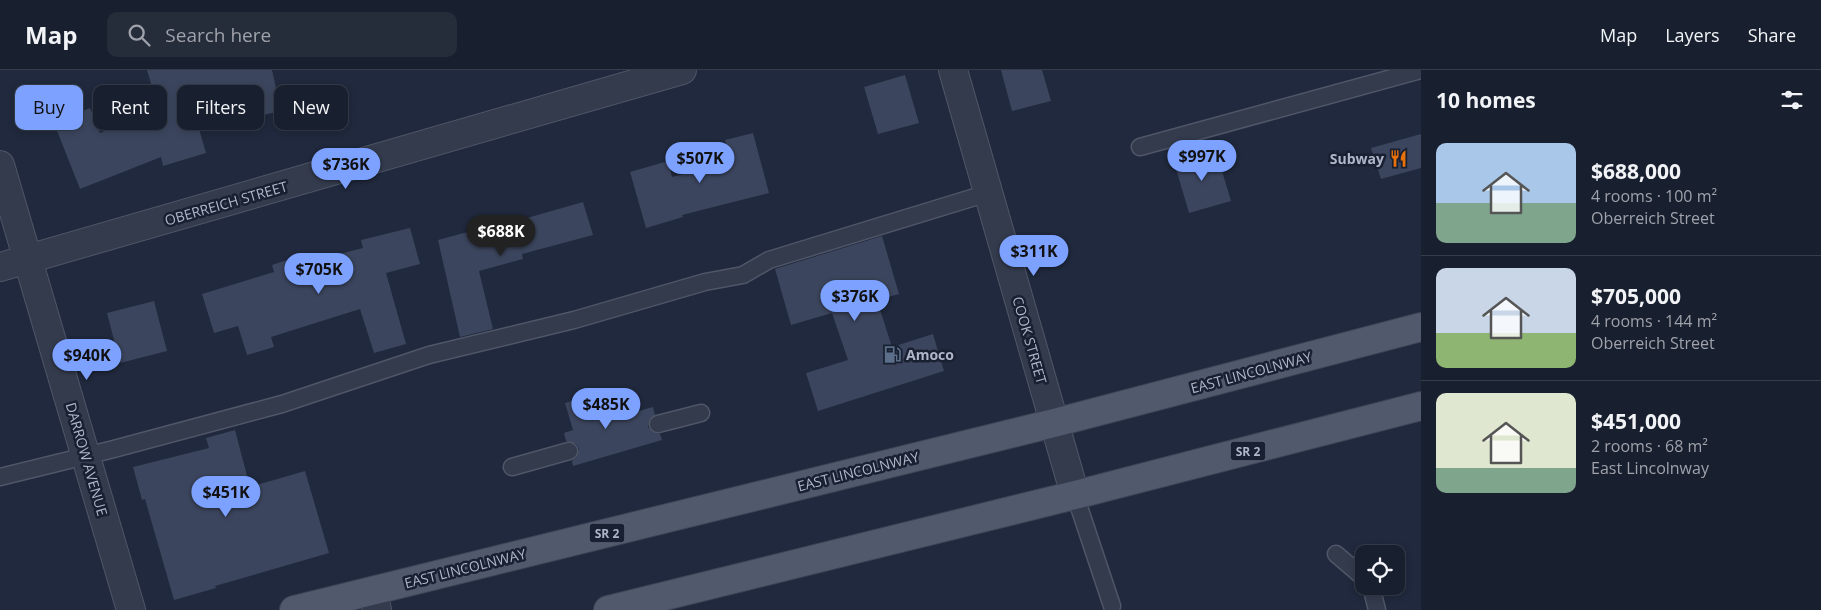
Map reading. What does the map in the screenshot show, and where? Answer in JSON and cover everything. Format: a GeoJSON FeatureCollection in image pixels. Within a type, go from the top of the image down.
{"type":"FeatureCollection","features":[{"type":"Feature","properties":{"kind":"main road","name":"EAST LINCOLNWAY"},"geometry":{"type":"LineString","coordinates":[[294,610],[375,600],[1421,327]]}},
{"type":"Feature","properties":{"kind":"main road","name":"SR 2"},"geometry":{"type":"LineString","coordinates":[[608,610],[655,604],[1421,406]]}},
{"type":"Feature","properties":{"kind":"street","name":"OBERREICH STREET"},"geometry":{"type":"LineString","coordinates":[[0,267],[682,70]]}},
{"type":"Feature","properties":{"kind":"street","name":"COOK STREET"},"geometry":{"type":"LineString","coordinates":[[953,70],[1075,495]]}},
{"type":"Feature","properties":{"kind":"street","name":"DARROW AVENUE"},"geometry":{"type":"LineString","coordinates":[[0,165],[131,610]]}},
{"type":"Feature","properties":{"kind":"lane"},"geometry":{"type":"LineString","coordinates":[[1140,147],[1421,70]]}},
{"type":"Feature","properties":{"kind":"lane"},"geometry":{"type":"LineString","coordinates":[[0,477],[282,404],[429,355],[574,320],[705,282],[743,275],[769,260],[988,193]]}},
{"type":"Feature","properties":{"kind":"lane"},"geometry":{"type":"LineString","coordinates":[[658,424],[701,413]]}},
{"type":"Feature","properties":{"kind":"lane"},"geometry":{"type":"LineString","coordinates":[[512,467],[569,451]]}},
{"type":"Feature","properties":{"kind":"lane"},"geometry":{"type":"LineString","coordinates":[[1075,495],[1112,606]]}},
{"type":"Feature","properties":{"kind":"lane"},"geometry":{"type":"LineString","coordinates":[[1336,554],[1355,570]]}},
{"type":"Feature","properties":{"kind":"lane"},"geometry":{"type":"LineString","coordinates":[[1373,595],[1377,610]]}},
{"type":"Feature","properties":{"kind":"building"},"geometry":{"type":"Polygon","coordinates":[[[147,70],[272,70],[275,85],[274,113],[264,115],[264,85],[177,85],[177,130],[199,130],[206,153],[163,166],[161,157],[80,189],[57,130],[83,130],[83,111],[90,108],[93,116],[93,130],[99,130],[100,133],[108,130],[167,130],[167,85],[151,85],[147,70]]]}},
{"type":"Feature","properties":{"kind":"building"},"geometry":{"type":"Polygon","coordinates":[[[1001,70],[1042,70],[1051,101],[1012,111],[1001,70]]]}},
{"type":"Feature","properties":{"kind":"building"},"geometry":{"type":"Polygon","coordinates":[[[905,75],[919,123],[878,134],[864,87],[905,75]]]}},
{"type":"Feature","properties":{"kind":"building"},"geometry":{"type":"Polygon","coordinates":[[[753,133],[769,193],[682,215],[683,217],[646,228],[630,172],[668,161],[672,177],[730,162],[725,140],[753,133]]]}},
{"type":"Feature","properties":{"kind":"building","name":"Subway"},"geometry":{"type":"Polygon","coordinates":[[[1421,134],[1421,168],[1381,179],[1371,148],[1421,134]]]}},
{"type":"Feature","properties":{"kind":"building"},"geometry":{"type":"Polygon","coordinates":[[[1216,151],[1231,201],[1189,213],[1174,162],[1216,151]]]}},
{"type":"Feature","properties":{"kind":"building"},"geometry":{"type":"Polygon","coordinates":[[[583,202],[593,235],[522,254],[523,259],[479,271],[493,329],[460,337],[438,240],[512,220],[513,222],[583,202]]]}},
{"type":"Feature","properties":{"kind":"building"},"geometry":{"type":"Polygon","coordinates":[[[410,228],[420,264],[386,273],[406,344],[374,353],[360,309],[271,337],[274,347],[247,355],[238,326],[214,333],[202,294],[274,272],[272,265],[293,258],[298,264],[316,258],[316,260],[363,248],[361,240],[410,228]]]}},
{"type":"Feature","properties":{"kind":"building"},"geometry":{"type":"Polygon","coordinates":[[[882,236],[899,294],[877,300],[892,347],[933,334],[944,371],[818,411],[806,373],[848,360],[832,313],[791,325],[775,269],[882,236]]]}},
{"type":"Feature","properties":{"kind":"building"},"geometry":{"type":"Polygon","coordinates":[[[154,301],[167,351],[120,363],[107,313],[154,301]]]}},
{"type":"Feature","properties":{"kind":"building"},"geometry":{"type":"Polygon","coordinates":[[[599,393],[607,420],[653,407],[655,415],[649,421],[648,427],[655,433],[660,434],[662,440],[573,466],[572,461],[576,458],[579,449],[576,444],[566,441],[564,433],[573,430],[565,403],[599,393]]]}},
{"type":"Feature","properties":{"kind":"building"},"geometry":{"type":"Polygon","coordinates":[[[235,430],[250,487],[305,471],[329,553],[215,586],[216,588],[174,600],[145,499],[142,500],[133,467],[209,448],[206,438],[235,430]]]}},
{"type":"Feature","properties":{"kind":"place","name":"Subway"},"geometry":{"type":"Point","coordinates":[1398,158]}},
{"type":"Feature","properties":{"kind":"place","name":"Amoco"},"geometry":{"type":"Point","coordinates":[892,354]}}]}
